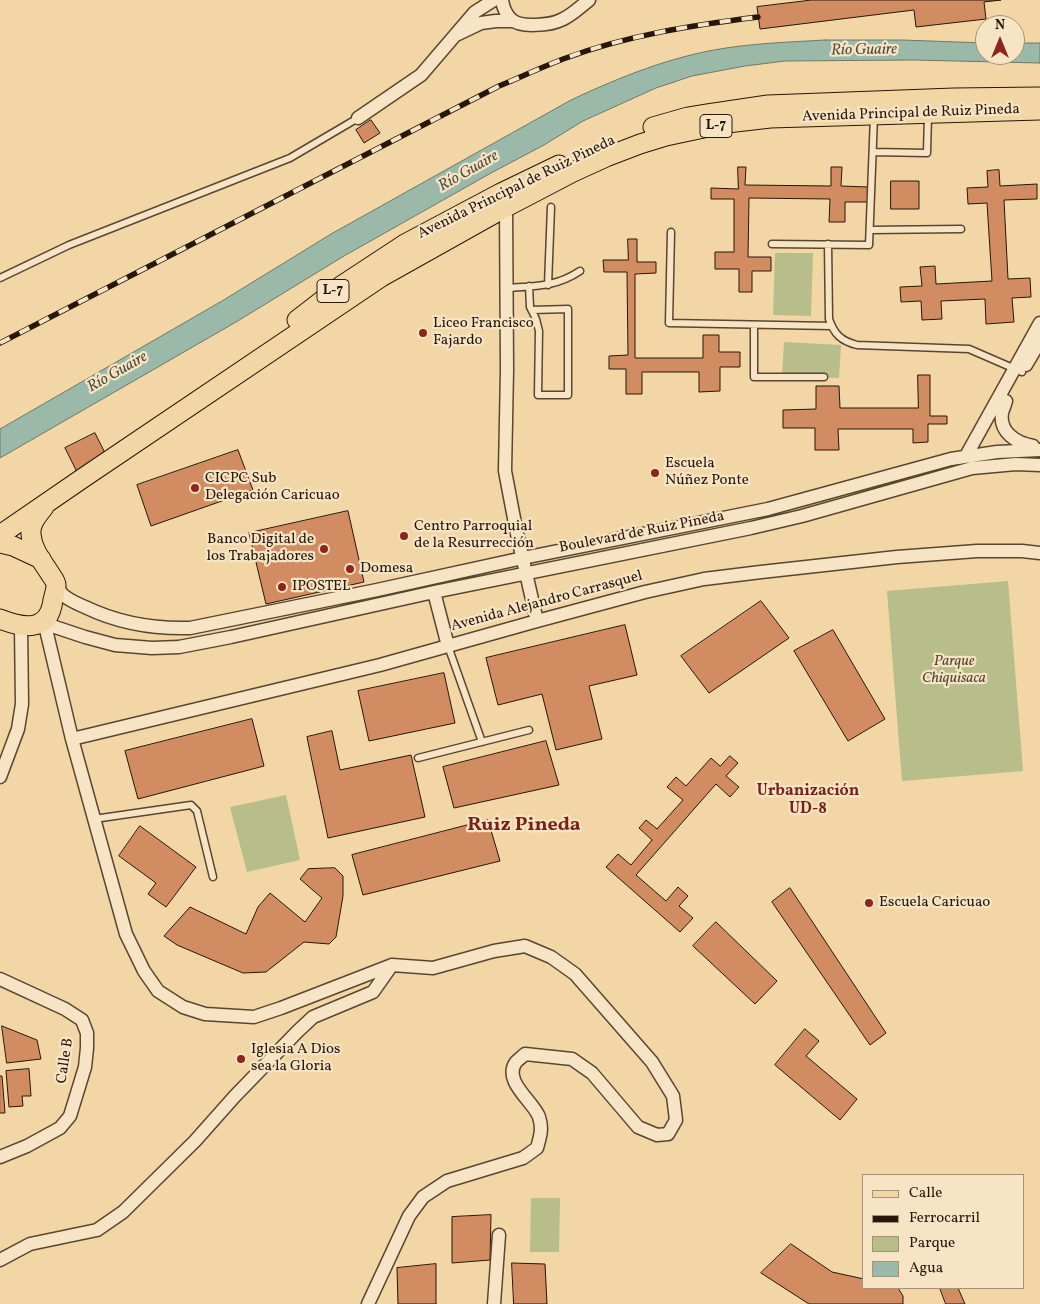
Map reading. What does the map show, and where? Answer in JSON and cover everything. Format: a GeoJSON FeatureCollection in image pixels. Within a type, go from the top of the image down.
{"type":"FeatureCollection","features":[{"type":"Feature","properties":{"kind":"main road","name":"Avenida Principal de Ruiz Pineda"},"geometry":{"type":"LineString","coordinates":[[0,535],[380,277],[503,200],[608,142],[688,117],[768,105],[954,98],[1040,97]]}},
{"type":"Feature","properties":{"kind":"main road","name":"Avenida Principal de Ruiz Pineda"},"geometry":{"type":"LineString","coordinates":[[503,200],[640,144],[666,136],[727,123],[770,118],[1040,110]]}},
{"type":"Feature","properties":{"kind":"main road","name":"Avenida Principal de Ruiz Pineda"},"geometry":{"type":"LineString","coordinates":[[52,499],[35,518],[31,532],[33,545],[56,584]]}},
{"type":"Feature","properties":{"kind":"main road"},"geometry":{"type":"LineString","coordinates":[[0,544],[13,546],[41,559]]}},
{"type":"Feature","properties":{"kind":"main road"},"geometry":{"type":"LineString","coordinates":[[0,619],[21,626],[31,626],[44,621],[50,614],[56,584]]}},
{"type":"Feature","properties":{"kind":"street"},"geometry":{"type":"LineString","coordinates":[[358,118],[421,75],[475,12],[494,0]]}},
{"type":"Feature","properties":{"kind":"street"},"geometry":{"type":"LineString","coordinates":[[502,0],[504,9],[512,21]]}},
{"type":"Feature","properties":{"kind":"street"},"geometry":{"type":"LineString","coordinates":[[454,36],[481,24],[496,21],[542,25],[560,21],[589,0]]}},
{"type":"Feature","properties":{"kind":"street"},"geometry":{"type":"LineString","coordinates":[[503,200],[507,288],[505,470],[537,621]]}},
{"type":"Feature","properties":{"kind":"street"},"geometry":{"type":"LineString","coordinates":[[1040,323],[1018,371],[1002,413],[1002,422],[1012,438],[1022,444],[1040,448]]}},
{"type":"Feature","properties":{"kind":"street"},"geometry":{"type":"LineString","coordinates":[[972,468],[972,455],[1018,371],[1040,341]]}},
{"type":"Feature","properties":{"kind":"street"},"geometry":{"type":"LineString","coordinates":[[972,455],[1006,401]]}},
{"type":"Feature","properties":{"kind":"street","name":"Boulevard de Ruiz Pineda"},"geometry":{"type":"LineString","coordinates":[[56,584],[63,595],[109,618],[148,626],[190,628],[768,509],[936,462],[972,455],[1040,448]]}},
{"type":"Feature","properties":{"kind":"street","name":"Boulevard de Ruiz Pineda"},"geometry":{"type":"LineString","coordinates":[[44,621],[55,627],[115,645],[152,648],[179,647],[434,592],[752,528],[802,516],[972,468],[1016,464],[1040,465]]}},
{"type":"Feature","properties":{"kind":"street","name":"Avenida Alejandro Carrasquel"},"geometry":{"type":"LineString","coordinates":[[72,739],[285,689],[646,592],[704,580],[751,573],[959,552],[1022,551],[1040,553]]}},
{"type":"Feature","properties":{"kind":"street"},"geometry":{"type":"LineString","coordinates":[[434,592],[448,646]]}},
{"type":"Feature","properties":{"kind":"street"},"geometry":{"type":"LineString","coordinates":[[44,621],[72,739],[126,934],[144,971],[158,991],[183,1007],[204,1014],[254,1017],[392,965],[433,968],[494,951],[525,946],[551,957],[576,974],[652,1062],[673,1096],[676,1120],[668,1134],[657,1135],[638,1127],[592,1072],[572,1058],[525,1054],[515,1064],[512,1074],[516,1086],[539,1116],[542,1130],[537,1148],[523,1158],[447,1182],[423,1197],[409,1216],[368,1304]]}},
{"type":"Feature","properties":{"kind":"street"},"geometry":{"type":"LineString","coordinates":[[0,777],[18,729],[22,704],[21,626]]}},
{"type":"Feature","properties":{"kind":"street"},"geometry":{"type":"LineString","coordinates":[[0,1260],[30,1244],[96,1230],[123,1212],[194,1142],[235,1096],[313,1017],[373,992],[392,965]]}},
{"type":"Feature","properties":{"kind":"street","name":"Calle B"},"geometry":{"type":"LineString","coordinates":[[0,979],[65,1009],[82,1020],[87,1033],[84,1067],[70,1116],[60,1128],[0,1157]]}},
{"type":"Feature","properties":{"kind":"street"},"geometry":{"type":"LineString","coordinates":[[494,1304],[499,1235]]}},
{"type":"Feature","properties":{"kind":"lane"},"geometry":{"type":"LineString","coordinates":[[873,152],[927,153],[928,114]]}},
{"type":"Feature","properties":{"kind":"lane"},"geometry":{"type":"LineString","coordinates":[[772,244],[869,245],[874,115]]}},
{"type":"Feature","properties":{"kind":"lane"},"geometry":{"type":"LineString","coordinates":[[0,278],[69,245],[290,158],[358,118]]}},
{"type":"Feature","properties":{"kind":"lane"},"geometry":{"type":"LineString","coordinates":[[548,285],[551,207]]}},
{"type":"Feature","properties":{"kind":"lane"},"geometry":{"type":"LineString","coordinates":[[870,230],[961,229]]}},
{"type":"Feature","properties":{"kind":"lane"},"geometry":{"type":"LineString","coordinates":[[671,232],[669,323],[832,326]]}},
{"type":"Feature","properties":{"kind":"lane"},"geometry":{"type":"LineString","coordinates":[[828,244],[829,319],[840,337],[847,343],[857,345],[969,349],[1018,371]]}},
{"type":"Feature","properties":{"kind":"lane"},"geometry":{"type":"LineString","coordinates":[[507,288],[548,285],[571,277],[580,271]]}},
{"type":"Feature","properties":{"kind":"lane"},"geometry":{"type":"LineString","coordinates":[[529,286],[530,307],[539,331],[538,395],[568,395],[568,309],[532,310]]}},
{"type":"Feature","properties":{"kind":"lane"},"geometry":{"type":"LineString","coordinates":[[754,326],[754,377],[824,376]]}},
{"type":"Feature","properties":{"kind":"lane"},"geometry":{"type":"LineString","coordinates":[[448,646],[482,742]]}},
{"type":"Feature","properties":{"kind":"lane"},"geometry":{"type":"LineString","coordinates":[[418,758],[529,730]]}},
{"type":"Feature","properties":{"kind":"lane"},"geometry":{"type":"LineString","coordinates":[[94,819],[191,805],[197,811],[213,877]]}},
{"type":"Feature","properties":{"kind":"green space"},"geometry":{"type":"Polygon","coordinates":[[[775,253],[813,253],[811,316],[773,315],[775,253]]]}},
{"type":"Feature","properties":{"kind":"green space"},"geometry":{"type":"Polygon","coordinates":[[[784,342],[841,345],[839,378],[782,375],[784,342]]]}},
{"type":"Feature","properties":{"kind":"green space","name":"Parque Chiquisaca"},"geometry":{"type":"Polygon","coordinates":[[[1008,581],[1023,771],[902,781],[887,591],[1008,581]]]}},
{"type":"Feature","properties":{"kind":"green space"},"geometry":{"type":"Polygon","coordinates":[[[286,795],[300,860],[247,872],[230,807],[286,795]]]}},
{"type":"Feature","properties":{"kind":"green space"},"geometry":{"type":"Polygon","coordinates":[[[531,1198],[560,1198],[559,1252],[530,1252],[531,1198]]]}},
{"type":"Feature","properties":{"kind":"water","name":"Río Guaire"},"geometry":{"type":"Polygon","coordinates":[[[825,40],[975,43],[975,61],[785,61],[692,76],[656,88],[583,121],[544,145],[344,256],[236,322],[0,458],[0,429],[222,301],[331,234],[571,100],[608,83],[686,56],[738,46],[825,40]]]}},
{"type":"Feature","properties":{"kind":"water"},"geometry":{"type":"Polygon","coordinates":[[[1025,43],[1040,43],[1040,63],[1025,63],[1025,43]]]}},
{"type":"Feature","properties":{"kind":"building"},"geometry":{"type":"Polygon","coordinates":[[[812,0],[1001,0],[984,2],[986,15],[975,15],[975,20],[916,27],[914,10],[760,29],[757,7],[812,0]]]}},
{"type":"Feature","properties":{"kind":"building"},"geometry":{"type":"Polygon","coordinates":[[[371,120],[380,133],[364,143],[356,130],[371,120]]]}},
{"type":"Feature","properties":{"kind":"building"},"geometry":{"type":"Polygon","coordinates":[[[738,167],[746,167],[745,185],[831,186],[831,167],[842,167],[841,186],[868,187],[868,202],[845,202],[845,222],[829,222],[830,199],[749,198],[748,257],[771,257],[771,271],[752,271],[752,292],[739,292],[739,269],[715,269],[715,252],[734,252],[734,199],[711,199],[711,188],[738,189],[738,167]]]}},
{"type":"Feature","properties":{"kind":"building"},"geometry":{"type":"Polygon","coordinates":[[[999,170],[1000,186],[1037,184],[1037,199],[1004,200],[1008,279],[1030,278],[1031,297],[1012,298],[1014,322],[986,324],[985,299],[941,301],[942,319],[922,320],[921,301],[901,302],[900,287],[922,286],[920,267],[935,266],[936,284],[992,281],[987,203],[968,204],[967,188],[988,187],[987,171],[999,170]]]}},
{"type":"Feature","properties":{"kind":"building"},"geometry":{"type":"Polygon","coordinates":[[[891,181],[919,181],[919,209],[891,209],[891,181]]]}},
{"type":"Feature","properties":{"kind":"building"},"geometry":{"type":"Polygon","coordinates":[[[628,239],[637,239],[637,262],[656,262],[656,273],[635,274],[635,358],[703,358],[703,335],[719,335],[719,352],[740,352],[740,367],[720,367],[720,391],[699,392],[699,372],[642,372],[642,394],[626,394],[626,369],[609,369],[609,356],[628,355],[627,272],[604,272],[603,260],[628,260],[628,239]]]}},
{"type":"Feature","properties":{"kind":"building"},"geometry":{"type":"Polygon","coordinates":[[[918,375],[930,375],[930,416],[947,416],[947,424],[928,424],[928,442],[913,443],[913,429],[838,429],[839,450],[815,450],[815,428],[783,428],[783,410],[816,409],[816,386],[839,386],[840,408],[918,408],[918,375]]]}},
{"type":"Feature","properties":{"kind":"building"},"geometry":{"type":"Polygon","coordinates":[[[95,433],[107,457],[77,472],[65,448],[95,433]]]}},
{"type":"Feature","properties":{"kind":"building","name":"CICPC Sub Delegación Caricuao"},"geometry":{"type":"Polygon","coordinates":[[[238,450],[253,490],[151,526],[137,485],[238,450]]]}},
{"type":"Feature","properties":{"kind":"building"},"geometry":{"type":"Polygon","coordinates":[[[348,511],[364,582],[266,604],[249,533],[348,511]]]}},
{"type":"Feature","properties":{"kind":"building"},"geometry":{"type":"Polygon","coordinates":[[[761,601],[789,638],[709,693],[681,656],[761,601]]]}},
{"type":"Feature","properties":{"kind":"building"},"geometry":{"type":"Polygon","coordinates":[[[625,625],[637,675],[589,686],[602,739],[556,750],[542,694],[498,705],[486,658],[625,625]]]}},
{"type":"Feature","properties":{"kind":"building"},"geometry":{"type":"Polygon","coordinates":[[[833,630],[885,719],[848,741],[794,651],[833,630]]]}},
{"type":"Feature","properties":{"kind":"building"},"geometry":{"type":"Polygon","coordinates":[[[444,673],[455,723],[369,741],[358,691],[444,673]]]}},
{"type":"Feature","properties":{"kind":"building"},"geometry":{"type":"Polygon","coordinates":[[[252,719],[264,766],[138,799],[125,751],[252,719]]]}},
{"type":"Feature","properties":{"kind":"building"},"geometry":{"type":"Polygon","coordinates":[[[332,731],[340,770],[411,755],[425,817],[328,838],[307,737],[332,731]]]}},
{"type":"Feature","properties":{"kind":"building"},"geometry":{"type":"Polygon","coordinates":[[[546,741],[559,785],[454,808],[443,767],[546,741]]]}},
{"type":"Feature","properties":{"kind":"building"},"geometry":{"type":"Polygon","coordinates":[[[730,756],[738,763],[726,776],[739,787],[730,797],[716,784],[636,875],[666,901],[678,887],[688,896],[679,906],[693,918],[680,932],[606,867],[618,854],[631,865],[652,840],[639,828],[646,820],[657,829],[683,800],[667,787],[676,777],[686,786],[711,758],[720,766],[730,756]]]}},
{"type":"Feature","properties":{"kind":"building"},"geometry":{"type":"Polygon","coordinates":[[[488,820],[500,861],[363,895],[352,855],[488,820]]]}},
{"type":"Feature","properties":{"kind":"building"},"geometry":{"type":"Polygon","coordinates":[[[140,826],[196,867],[166,907],[148,894],[156,883],[119,856],[140,826]]]}},
{"type":"Feature","properties":{"kind":"building"},"geometry":{"type":"Polygon","coordinates":[[[335,868],[343,876],[343,896],[336,937],[329,944],[304,942],[266,972],[243,973],[177,945],[164,936],[190,907],[246,934],[258,907],[270,893],[305,922],[322,898],[300,879],[308,869],[335,868]]]}},
{"type":"Feature","properties":{"kind":"building"},"geometry":{"type":"Polygon","coordinates":[[[790,888],[886,1033],[870,1045],[772,902],[790,888]]]}},
{"type":"Feature","properties":{"kind":"building"},"geometry":{"type":"Polygon","coordinates":[[[716,922],[777,981],[755,1004],[693,946],[716,922]]]}},
{"type":"Feature","properties":{"kind":"building"},"geometry":{"type":"Polygon","coordinates":[[[2,1026],[37,1040],[41,1059],[7,1063],[2,1026]]]}},
{"type":"Feature","properties":{"kind":"building"},"geometry":{"type":"Polygon","coordinates":[[[805,1029],[819,1041],[806,1056],[857,1099],[840,1120],[775,1065],[805,1029]]]}},
{"type":"Feature","properties":{"kind":"building"},"geometry":{"type":"Polygon","coordinates":[[[29,1069],[31,1096],[22,1096],[23,1106],[9,1107],[6,1071],[29,1069]]]}},
{"type":"Feature","properties":{"kind":"building"},"geometry":{"type":"Polygon","coordinates":[[[0,1076],[2,1076],[5,1113],[0,1113],[0,1076]]]}},
{"type":"Feature","properties":{"kind":"building"},"geometry":{"type":"Polygon","coordinates":[[[491,1215],[490,1260],[452,1263],[452,1217],[491,1215]]]}},
{"type":"Feature","properties":{"kind":"building"},"geometry":{"type":"Polygon","coordinates":[[[791,1244],[832,1272],[862,1279],[862,1289],[899,1289],[903,1296],[903,1304],[809,1304],[761,1273],[791,1244]]]}},
{"type":"Feature","properties":{"kind":"building"},"geometry":{"type":"Polygon","coordinates":[[[512,1263],[545,1264],[547,1304],[514,1304],[512,1263]]]}},
{"type":"Feature","properties":{"kind":"building"},"geometry":{"type":"Polygon","coordinates":[[[436,1264],[436,1304],[398,1304],[397,1268],[436,1264]]]}},
{"type":"Feature","properties":{"kind":"building"},"geometry":{"type":"Polygon","coordinates":[[[940,1289],[958,1289],[965,1304],[946,1304],[940,1289]]]}},
{"type":"Feature","properties":{"kind":"railway"},"geometry":{"type":"LineString","coordinates":[[0,343],[499,86],[549,64],[589,50],[637,37],[685,27],[758,17]]}},
{"type":"Feature","properties":{"kind":"place","name":"Liceo Francisco Fajardo"},"geometry":{"type":"Point","coordinates":[423,333]}},
{"type":"Feature","properties":{"kind":"place","name":"Escuela Núñez Ponte"},"geometry":{"type":"Point","coordinates":[655,473]}},
{"type":"Feature","properties":{"kind":"place","name":"CICPC Sub Delegación Caricuao"},"geometry":{"type":"Point","coordinates":[195,488]}},
{"type":"Feature","properties":{"kind":"place","name":"Centro Parroquial de la Resurrección"},"geometry":{"type":"Point","coordinates":[404,536]}},
{"type":"Feature","properties":{"kind":"place","name":"Banco Digital de los Trabajadores"},"geometry":{"type":"Point","coordinates":[324,549]}},
{"type":"Feature","properties":{"kind":"place","name":"Domesa"},"geometry":{"type":"Point","coordinates":[350,569]}},
{"type":"Feature","properties":{"kind":"place","name":"IPOSTEL"},"geometry":{"type":"Point","coordinates":[282,587]}},
{"type":"Feature","properties":{"kind":"place","name":"Escuela Caricuao"},"geometry":{"type":"Point","coordinates":[869,903]}},
{"type":"Feature","properties":{"kind":"place","name":"Iglesia A Dios sea la Gloria"},"geometry":{"type":"Point","coordinates":[241,1059]}},
{"type":"Feature","properties":{"kind":"district","name":"Urbanización UD-8"},"geometry":{"type":"Point","coordinates":[808,801]}},
{"type":"Feature","properties":{"kind":"district","name":"Ruiz Pineda"},"geometry":{"type":"Point","coordinates":[524,826]}}]}
